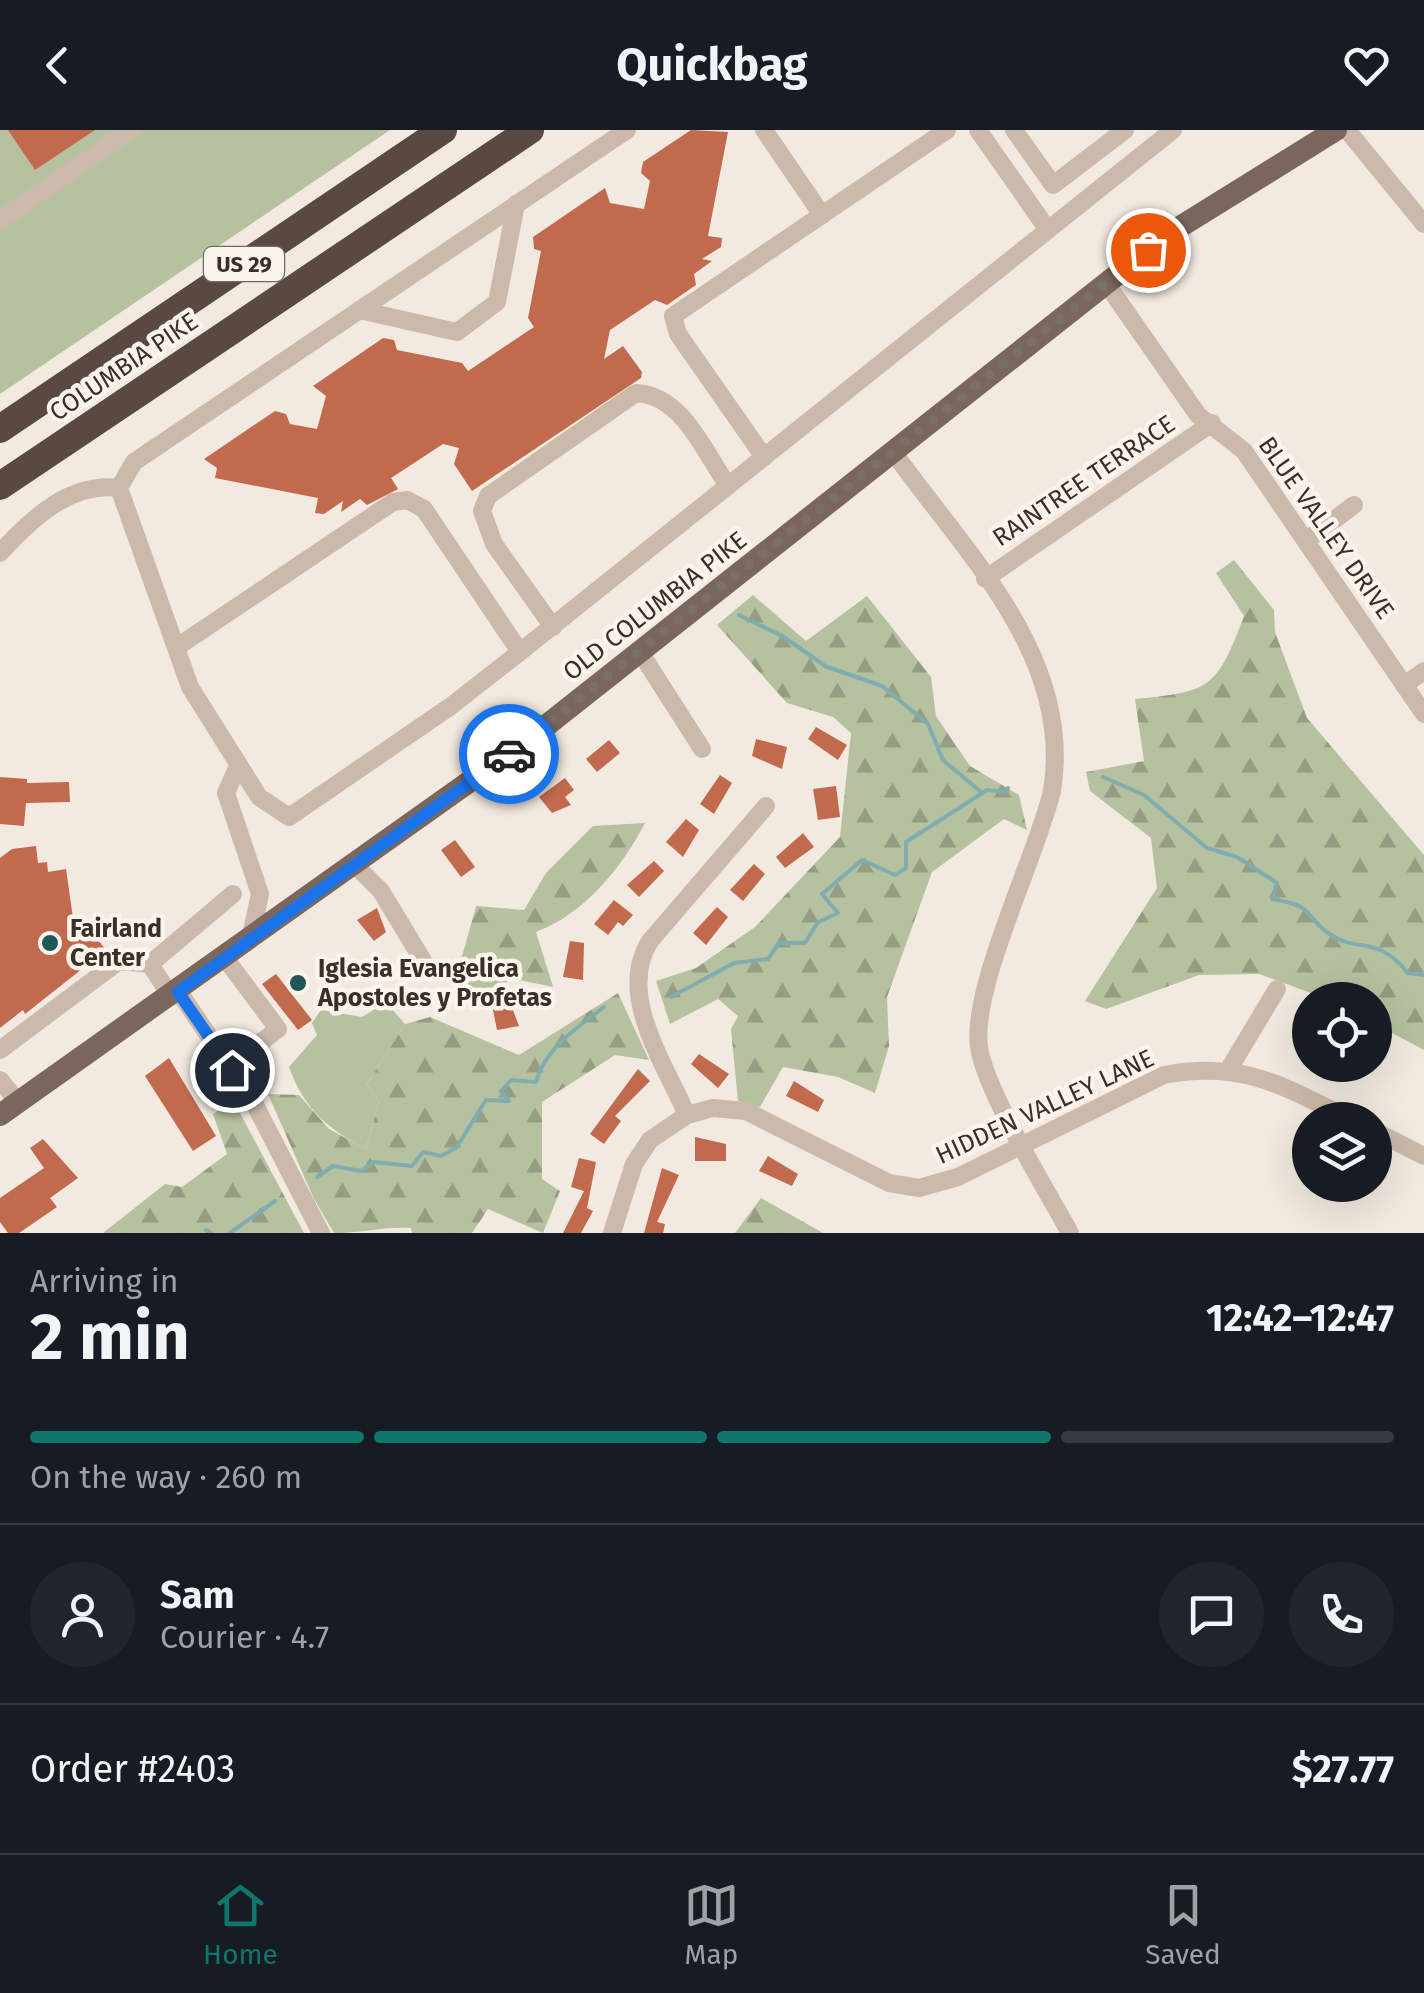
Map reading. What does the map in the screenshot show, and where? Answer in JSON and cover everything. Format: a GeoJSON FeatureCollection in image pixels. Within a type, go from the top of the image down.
{"type":"FeatureCollection","features":[{"type":"Feature","properties":{"kind":"highway","name":"COLUMBIA PIKE"},"geometry":{"type":"LineString","coordinates":[[0,429],[443,130]]}},
{"type":"Feature","properties":{"kind":"highway","name":"COLUMBIA PIKE"},"geometry":{"type":"LineString","coordinates":[[0,486],[530,130]]}},
{"type":"Feature","properties":{"kind":"main road","name":"OLD COLUMBIA PIKE"},"geometry":{"type":"LineString","coordinates":[[9,1109],[528,740],[1170,233],[1336,130]]}},
{"type":"Feature","properties":{"kind":"street"},"geometry":{"type":"LineString","coordinates":[[0,220],[132,130]]}},
{"type":"Feature","properties":{"kind":"street"},"geometry":{"type":"LineString","coordinates":[[627,130],[134,462],[120,488],[190,688],[260,797],[289,817],[452,706],[1173,130]]}},
{"type":"Feature","properties":{"kind":"street"},"geometry":{"type":"LineString","coordinates":[[764,130],[822,215]]}},
{"type":"Feature","properties":{"kind":"street"},"geometry":{"type":"LineString","coordinates":[[764,457],[678,334],[674,316],[947,130]]}},
{"type":"Feature","properties":{"kind":"street"},"geometry":{"type":"LineString","coordinates":[[978,130],[1048,230]]}},
{"type":"Feature","properties":{"kind":"street"},"geometry":{"type":"LineString","coordinates":[[1014,130],[1053,186],[1125,130]]}},
{"type":"Feature","properties":{"kind":"street"},"geometry":{"type":"LineString","coordinates":[[1346,130],[1424,224]]}},
{"type":"Feature","properties":{"kind":"street"},"geometry":{"type":"LineString","coordinates":[[359,310],[456,332],[497,302],[516,204]]}},
{"type":"Feature","properties":{"kind":"street","name":"BLUE VALLEY DRIVE"},"geometry":{"type":"LineString","coordinates":[[1106,284],[1198,415],[1244,451],[1424,714]]}},
{"type":"Feature","properties":{"kind":"street"},"geometry":{"type":"LineString","coordinates":[[553,627],[494,544],[482,511],[488,496],[636,393],[656,394],[672,404],[728,486]]}},
{"type":"Feature","properties":{"kind":"street","name":"RAINTREE TERRACE"},"geometry":{"type":"LineString","coordinates":[[985,579],[1212,424]]}},
{"type":"Feature","properties":{"kind":"street"},"geometry":{"type":"LineString","coordinates":[[894,453],[1026,636],[1047,687],[1056,761],[1043,827],[979,1007],[979,1048],[1022,1144],[1070,1233]]}},
{"type":"Feature","properties":{"kind":"street"},"geometry":{"type":"LineString","coordinates":[[0,553],[24,527],[80,490],[98,485],[120,488]]}},
{"type":"Feature","properties":{"kind":"street"},"geometry":{"type":"LineString","coordinates":[[176,647],[393,502],[408,500],[424,509],[520,652]]}},
{"type":"Feature","properties":{"kind":"street"},"geometry":{"type":"LineString","coordinates":[[1307,540],[1354,505]]}},
{"type":"Feature","properties":{"kind":"street"},"geometry":{"type":"LineString","coordinates":[[640,652],[702,749]]}},
{"type":"Feature","properties":{"kind":"street"},"geometry":{"type":"LineString","coordinates":[[1404,684],[1424,671]]}},
{"type":"Feature","properties":{"kind":"street"},"geometry":{"type":"LineString","coordinates":[[238,766],[226,794],[260,894],[250,941]]}},
{"type":"Feature","properties":{"kind":"street"},"geometry":{"type":"LineString","coordinates":[[612,1233],[634,1164],[650,1140],[686,1115],[638,998],[639,964],[650,940],[766,806]]}},
{"type":"Feature","properties":{"kind":"street"},"geometry":{"type":"LineString","coordinates":[[354,865],[380,891],[428,969]]}},
{"type":"Feature","properties":{"kind":"street"},"geometry":{"type":"LineString","coordinates":[[150,964],[233,894]]}},
{"type":"Feature","properties":{"kind":"street"},"geometry":{"type":"LineString","coordinates":[[225,958],[278,1029],[256,1046]]}},
{"type":"Feature","properties":{"kind":"street"},"geometry":{"type":"LineString","coordinates":[[0,1050],[119,961],[150,964],[253,1100],[321,1233]]}},
{"type":"Feature","properties":{"kind":"street"},"geometry":{"type":"LineString","coordinates":[[1230,1069],[1277,988]]}},
{"type":"Feature","properties":{"kind":"street","name":"HIDDEN VALLEY LANE"},"geometry":{"type":"LineString","coordinates":[[686,1115],[713,1108],[746,1111],[888,1184],[919,1188],[958,1177],[1164,1076],[1201,1068],[1230,1069],[1263,1076],[1316,1102]]}},
{"type":"Feature","properties":{"kind":"street"},"geometry":{"type":"LineString","coordinates":[[0,1080],[9,1109]]}},
{"type":"Feature","properties":{"kind":"street"},"geometry":{"type":"LineString","coordinates":[[1392,1140],[1424,1156]]}},
{"type":"Feature","properties":{"kind":"green space"},"geometry":{"type":"Polygon","coordinates":[[[0,130],[390,130],[0,394],[0,130]]]}},
{"type":"Feature","properties":{"kind":"green space"},"geometry":{"type":"Polygon","coordinates":[[[1234,560],[1274,610],[1275,632],[1307,718],[1424,855],[1424,1050],[1392,1033],[1392,982],[1292,982],[1292,986],[1259,974],[1199,975],[1106,1009],[1085,1001],[1157,888],[1151,838],[1090,791],[1086,772],[1144,761],[1135,699],[1181,693],[1208,682],[1218,672],[1244,616],[1216,573],[1234,560]]]}},
{"type":"Feature","properties":{"kind":"green space"},"geometry":{"type":"Polygon","coordinates":[[[753,595],[806,641],[867,596],[931,677],[936,716],[970,766],[1019,795],[1027,830],[1004,819],[932,872],[887,997],[889,1046],[875,1093],[838,1077],[783,1067],[760,1107],[738,1101],[731,1029],[738,1016],[718,999],[670,1024],[656,981],[696,968],[755,927],[840,837],[851,733],[833,717],[787,703],[717,625],[753,595]]]}},
{"type":"Feature","properties":{"kind":"green space"},"geometry":{"type":"Polygon","coordinates":[[[645,823],[600,888],[570,914],[536,932],[553,987],[514,979],[462,999],[455,982],[476,906],[524,910],[546,873],[593,826],[645,823]]]}},
{"type":"Feature","properties":{"kind":"green space"},"geometry":{"type":"Polygon","coordinates":[[[618,993],[649,1060],[615,1055],[542,1102],[542,1179],[560,1191],[543,1233],[488,1209],[472,1233],[412,1233],[411,1228],[401,1228],[334,1233],[314,1199],[268,1094],[299,1095],[329,1129],[366,1149],[379,1101],[367,1084],[405,1024],[430,1017],[519,1055],[618,993]]]}},
{"type":"Feature","properties":{"kind":"green space"},"geometry":{"type":"Polygon","coordinates":[[[386,1002],[405,1024],[367,1084],[379,1101],[366,1149],[319,1116],[302,1095],[289,1067],[317,1035],[312,1023],[321,1010],[362,1017],[386,1002]]]}},
{"type":"Feature","properties":{"kind":"green space"},"geometry":{"type":"Polygon","coordinates":[[[233,1100],[304,1233],[103,1233],[165,1184],[182,1187],[227,1154],[213,1114],[233,1100]]]}},
{"type":"Feature","properties":{"kind":"green space"},"geometry":{"type":"Polygon","coordinates":[[[761,1198],[823,1233],[735,1233],[761,1198]]]}},
{"type":"Feature","properties":{"kind":"building"},"geometry":{"type":"Polygon","coordinates":[[[8,130],[95,130],[35,170],[8,130]]]}},
{"type":"Feature","properties":{"kind":"building"},"geometry":{"type":"Polygon","coordinates":[[[691,130],[728,132],[708,236],[722,238],[721,247],[702,259],[712,261],[694,274],[696,285],[667,305],[655,300],[610,330],[604,359],[623,346],[642,372],[641,378],[472,491],[454,464],[459,448],[443,444],[391,478],[398,489],[367,505],[360,499],[341,512],[343,501],[324,514],[315,513],[318,498],[215,478],[217,468],[204,459],[275,411],[286,414],[290,424],[317,429],[326,396],[313,386],[383,338],[394,340],[397,350],[462,363],[468,371],[534,327],[528,318],[541,251],[534,249],[533,237],[605,188],[610,203],[644,209],[650,181],[641,173],[643,162],[691,130]]]}},
{"type":"Feature","properties":{"kind":"building"},"geometry":{"type":"Polygon","coordinates":[[[816,727],[847,745],[838,760],[808,739],[816,727]]]}},
{"type":"Feature","properties":{"kind":"building"},"geometry":{"type":"Polygon","coordinates":[[[756,739],[787,747],[782,769],[752,756],[756,739]]]}},
{"type":"Feature","properties":{"kind":"building"},"geometry":{"type":"Polygon","coordinates":[[[609,740],[620,753],[597,772],[586,759],[609,740]]]}},
{"type":"Feature","properties":{"kind":"building"},"geometry":{"type":"Polygon","coordinates":[[[720,775],[732,783],[714,814],[700,804],[720,775]]]}},
{"type":"Feature","properties":{"kind":"building"},"geometry":{"type":"Polygon","coordinates":[[[0,777],[27,779],[27,783],[69,782],[70,802],[26,803],[24,826],[0,824],[0,777]]]}},
{"type":"Feature","properties":{"kind":"building"},"geometry":{"type":"Polygon","coordinates":[[[565,778],[574,790],[565,797],[571,805],[552,813],[539,797],[565,778]]]}},
{"type":"Feature","properties":{"kind":"building"},"geometry":{"type":"Polygon","coordinates":[[[836,786],[840,817],[818,820],[813,789],[836,786]]]}},
{"type":"Feature","properties":{"kind":"building"},"geometry":{"type":"Polygon","coordinates":[[[686,819],[699,830],[683,857],[666,842],[686,819]]]}},
{"type":"Feature","properties":{"kind":"building"},"geometry":{"type":"Polygon","coordinates":[[[803,833],[814,847],[785,868],[776,857],[803,833]]]}},
{"type":"Feature","properties":{"kind":"building"},"geometry":{"type":"Polygon","coordinates":[[[455,840],[475,867],[461,877],[441,850],[455,840]]]}},
{"type":"Feature","properties":{"kind":"building","name":"Fairland Center"},"geometry":{"type":"Polygon","coordinates":[[[36,846],[38,863],[47,862],[48,872],[66,869],[74,925],[83,936],[90,930],[106,950],[25,1014],[23,1010],[0,1028],[0,858],[12,849],[36,846]]]}},
{"type":"Feature","properties":{"kind":"building"},"geometry":{"type":"Polygon","coordinates":[[[654,861],[664,871],[639,897],[627,885],[654,861]]]}},
{"type":"Feature","properties":{"kind":"building"},"geometry":{"type":"Polygon","coordinates":[[[754,864],[765,874],[743,901],[730,890],[754,864]]]}},
{"type":"Feature","properties":{"kind":"building"},"geometry":{"type":"Polygon","coordinates":[[[614,900],[633,915],[623,926],[618,922],[608,935],[594,924],[614,900]]]}},
{"type":"Feature","properties":{"kind":"building"},"geometry":{"type":"Polygon","coordinates":[[[717,907],[728,917],[706,945],[693,933],[717,907]]]}},
{"type":"Feature","properties":{"kind":"building"},"geometry":{"type":"Polygon","coordinates":[[[377,908],[386,932],[374,941],[357,920],[377,908]]]}},
{"type":"Feature","properties":{"kind":"building"},"geometry":{"type":"Polygon","coordinates":[[[570,941],[584,943],[583,980],[563,977],[570,941]]]}},
{"type":"Feature","properties":{"kind":"building"},"geometry":{"type":"Polygon","coordinates":[[[276,974],[312,1020],[298,1030],[262,984],[276,974]]]}},
{"type":"Feature","properties":{"kind":"building"},"geometry":{"type":"Polygon","coordinates":[[[508,997],[519,1026],[497,1030],[491,1000],[508,997]]]}},
{"type":"Feature","properties":{"kind":"building"},"geometry":{"type":"Polygon","coordinates":[[[699,1054],[729,1074],[718,1088],[691,1064],[699,1054]]]}},
{"type":"Feature","properties":{"kind":"building"},"geometry":{"type":"Polygon","coordinates":[[[169,1058],[216,1136],[193,1151],[145,1076],[169,1058]]]}},
{"type":"Feature","properties":{"kind":"building"},"geometry":{"type":"Polygon","coordinates":[[[638,1069],[650,1081],[615,1116],[621,1121],[604,1144],[590,1134],[638,1069]]]}},
{"type":"Feature","properties":{"kind":"building"},"geometry":{"type":"Polygon","coordinates":[[[794,1081],[824,1100],[818,1112],[786,1096],[794,1081]]]}},
{"type":"Feature","properties":{"kind":"building"},"geometry":{"type":"Polygon","coordinates":[[[695,1137],[726,1144],[726,1161],[695,1161],[695,1137]]]}},
{"type":"Feature","properties":{"kind":"building"},"geometry":{"type":"Polygon","coordinates":[[[43,1139],[78,1178],[50,1198],[57,1207],[19,1233],[8,1233],[0,1222],[0,1198],[44,1168],[30,1148],[43,1139]]]}},
{"type":"Feature","properties":{"kind":"building"},"geometry":{"type":"Polygon","coordinates":[[[768,1156],[798,1174],[792,1186],[759,1171],[768,1156]]]}},
{"type":"Feature","properties":{"kind":"building"},"geometry":{"type":"Polygon","coordinates":[[[579,1158],[596,1162],[587,1208],[593,1211],[581,1233],[563,1233],[584,1191],[571,1187],[579,1158]]]}},
{"type":"Feature","properties":{"kind":"building"},"geometry":{"type":"Polygon","coordinates":[[[662,1168],[679,1175],[657,1222],[665,1224],[663,1233],[644,1233],[662,1168]]]}},
{"type":"Feature","properties":{"kind":"waterway"},"geometry":{"type":"LineString","coordinates":[[739,615],[784,637],[825,666],[882,686],[928,724],[943,760],[981,792]]}},
{"type":"Feature","properties":{"kind":"waterway"},"geometry":{"type":"LineString","coordinates":[[1103,777],[1144,795],[1207,848],[1237,857],[1277,883],[1272,899],[1303,908],[1331,935],[1378,949],[1408,973],[1424,975]]}},
{"type":"Feature","properties":{"kind":"waterway"},"geometry":{"type":"LineString","coordinates":[[671,997],[734,963],[768,959],[779,943],[805,943],[818,922],[838,913],[822,894],[862,860],[895,875],[906,868],[906,842],[987,790],[1007,792],[1008,788]]}},
{"type":"Feature","properties":{"kind":"waterway"},"geometry":{"type":"LineString","coordinates":[[317,1177],[333,1166],[361,1171],[374,1162],[412,1166],[423,1152],[441,1156],[456,1148],[486,1100],[509,1101],[501,1091],[511,1080],[536,1082],[555,1049],[604,1007]]}},
{"type":"Feature","properties":{"kind":"waterway"},"geometry":{"type":"LineString","coordinates":[[230,1233],[275,1201]]}},
{"type":"Feature","properties":{"kind":"waterway"},"geometry":{"type":"LineString","coordinates":[[206,1230],[211,1233]]}},
{"type":"Feature","properties":{"kind":"way so far"},"geometry":{"type":"LineString","coordinates":[[509,754],[1148,250]]}},
{"type":"Feature","properties":{"kind":"place","name":"Fairland Center"},"geometry":{"type":"Point","coordinates":[50,943]}},
{"type":"Feature","properties":{"kind":"place","name":"Iglesia Evangelica Apostoles y Profetas"},"geometry":{"type":"Point","coordinates":[298,983]}},
{"type":"Feature","properties":{"kind":"route"},"geometry":{"type":"LineString","coordinates":[[232,1070],[178,992],[509,754]]}}]}
